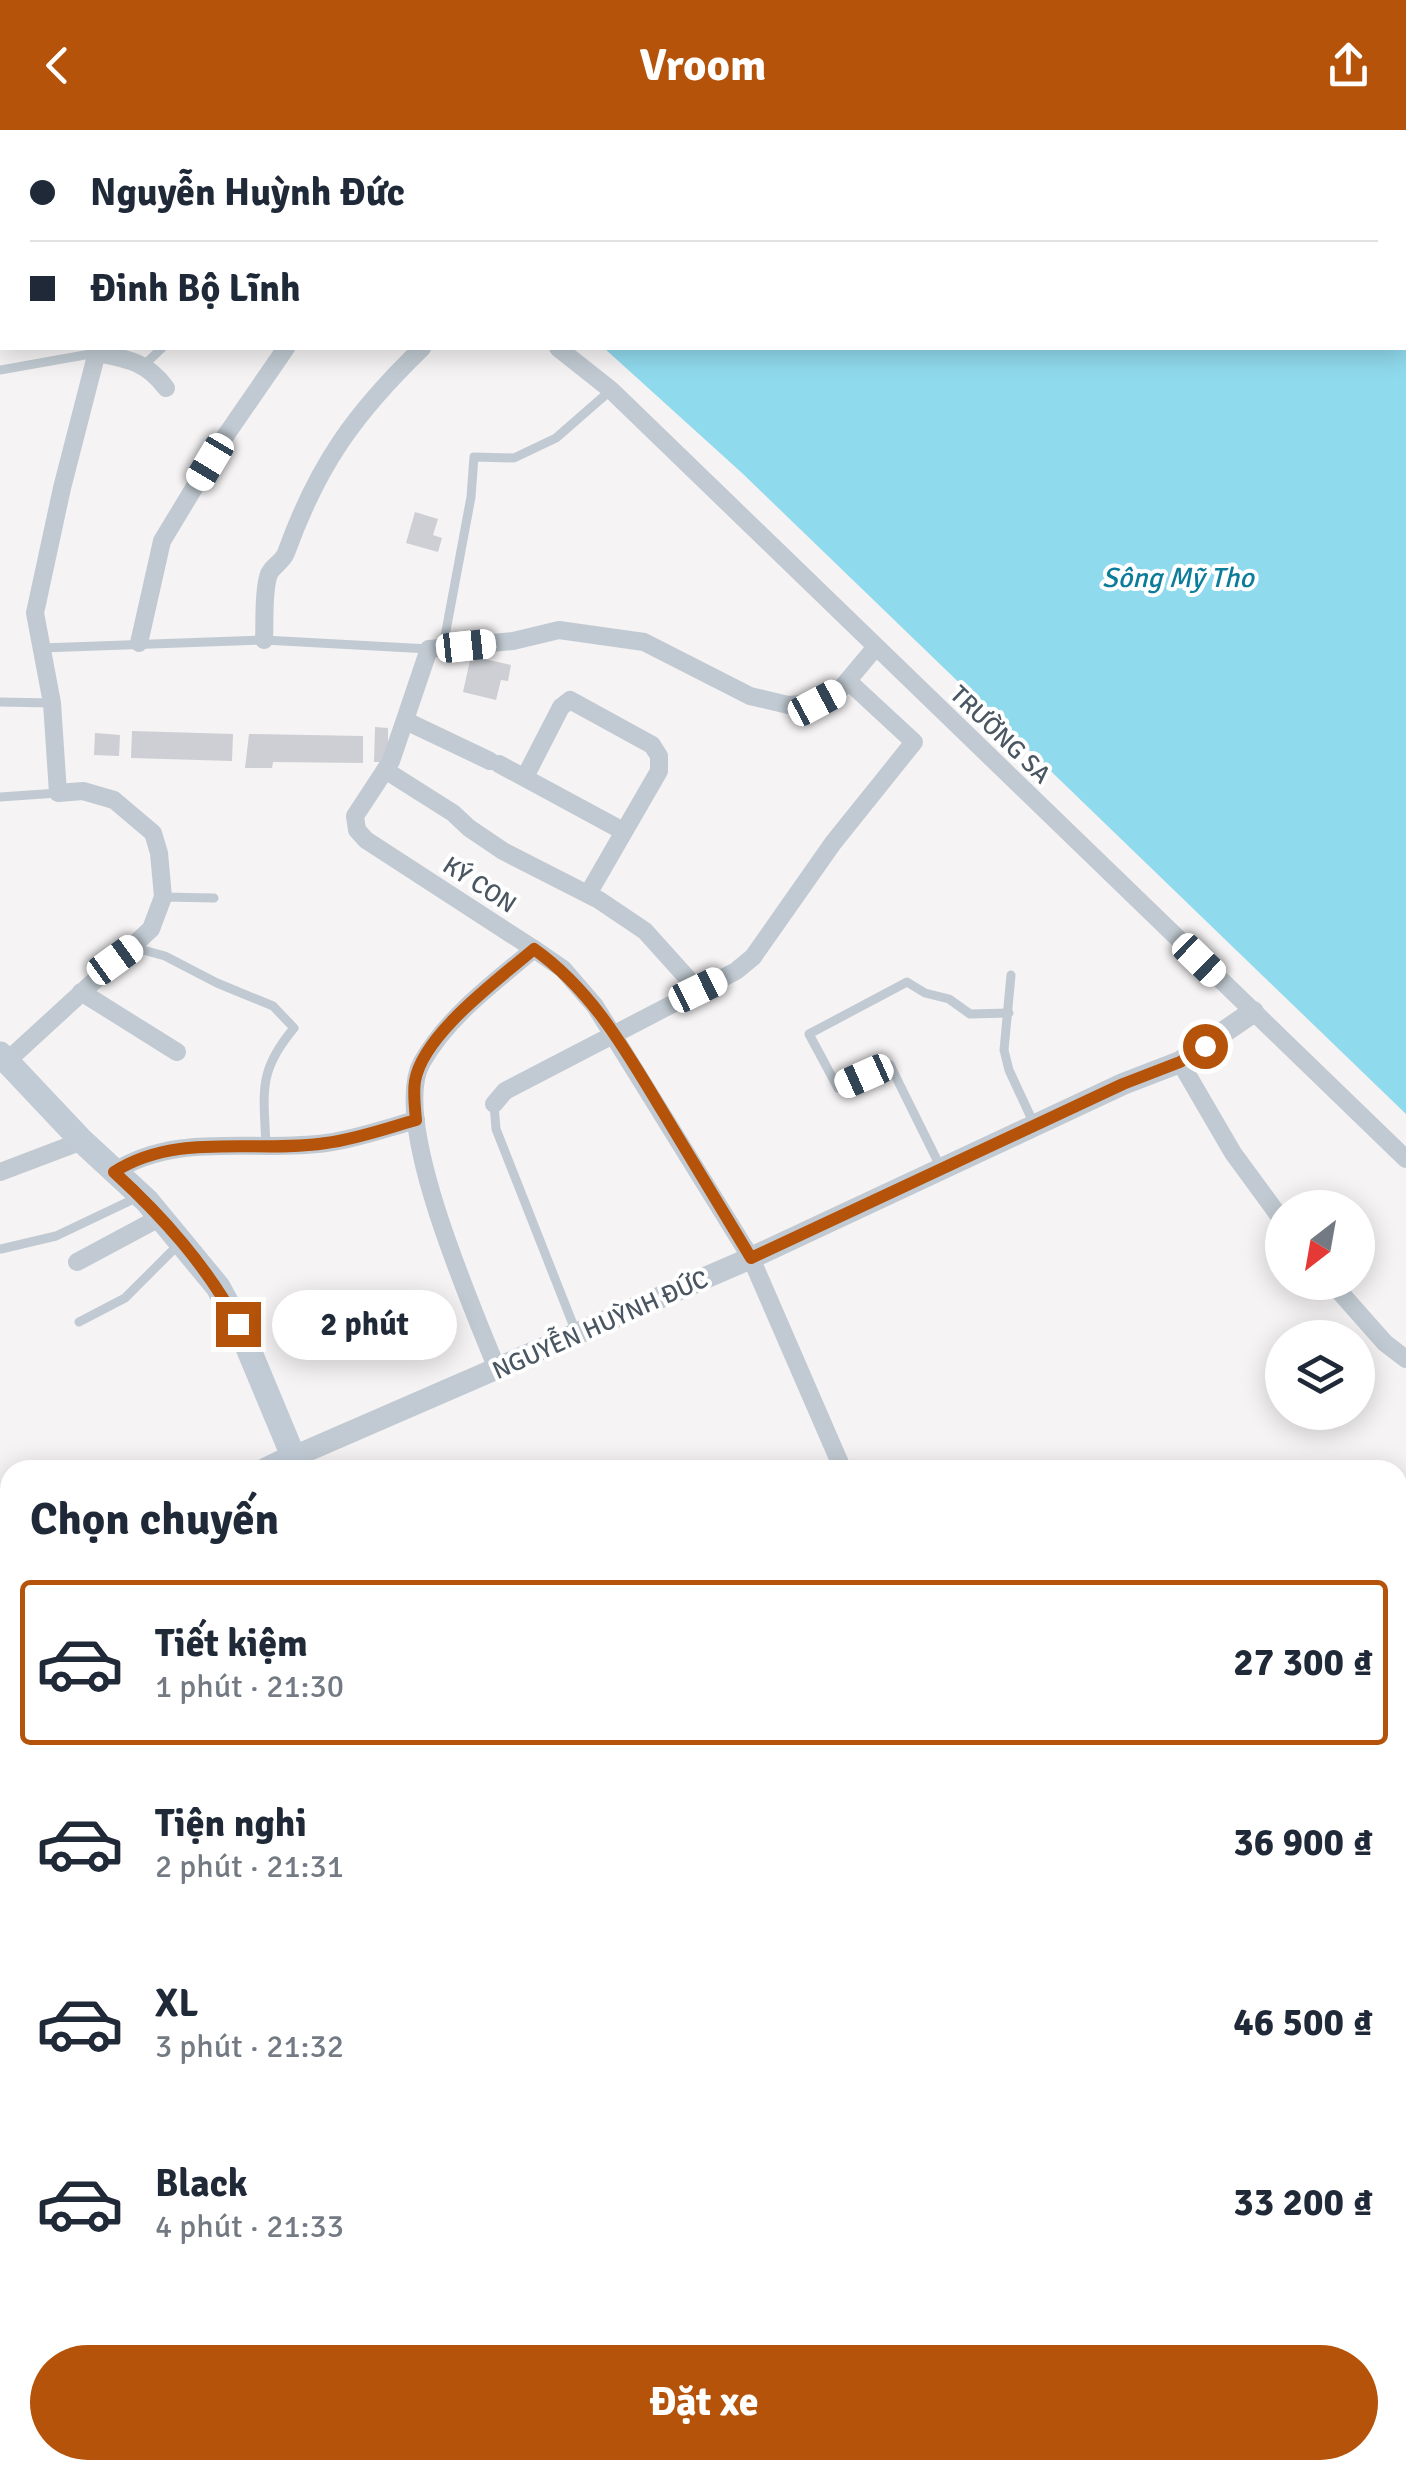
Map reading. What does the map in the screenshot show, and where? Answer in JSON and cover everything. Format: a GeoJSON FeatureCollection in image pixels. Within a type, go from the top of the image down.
{"type":"FeatureCollection","features":[{"type":"Feature","properties":{"kind":"main road"},"geometry":{"type":"LineString","coordinates":[[4,1058],[82,1141],[140,1195],[218,1287],[238,1324],[294,1460]]}},
{"type":"Feature","properties":{"kind":"street"},"geometry":{"type":"LineString","coordinates":[[4,1058],[151,929],[163,897],[153,833],[114,800],[84,791],[58,793],[52,703],[36,613],[62,488],[98,350],[137,360],[154,371],[166,388]]}},
{"type":"Feature","properties":{"kind":"street"},"geometry":{"type":"LineString","coordinates":[[140,643],[162,541],[285,350]]}},
{"type":"Feature","properties":{"kind":"street"},"geometry":{"type":"LineString","coordinates":[[264,640],[268,576],[284,559],[299,514],[318,476],[343,434],[420,350]]}},
{"type":"Feature","properties":{"kind":"street","name":"TRƯỜNG SA"},"geometry":{"type":"LineString","coordinates":[[561,350],[611,390],[1406,1158]]}},
{"type":"Feature","properties":{"kind":"street"},"geometry":{"type":"LineString","coordinates":[[436,649],[513,641],[559,630],[644,642],[750,696],[788,705],[817,703],[840,691],[875,648]]}},
{"type":"Feature","properties":{"kind":"street","name":"KÝ CON"},"geometry":{"type":"LineString","coordinates":[[436,649],[384,770],[355,816],[357,830],[366,840],[534,949],[582,989],[614,1032],[751,1258],[838,1460]]}},
{"type":"Feature","properties":{"kind":"street"},"geometry":{"type":"LineString","coordinates":[[494,1104],[505,1091],[736,971],[752,958],[833,843],[914,742],[848,681]]}},
{"type":"Feature","properties":{"kind":"street"},"geometry":{"type":"LineString","coordinates":[[525,778],[564,702],[570,700],[652,745],[658,756],[659,771],[588,894]]}},
{"type":"Feature","properties":{"kind":"street"},"geometry":{"type":"LineString","coordinates":[[406,721],[495,762],[623,831]]}},
{"type":"Feature","properties":{"kind":"street"},"geometry":{"type":"LineString","coordinates":[[384,770],[453,813],[503,851],[588,894],[645,931],[698,990]]}},
{"type":"Feature","properties":{"kind":"street"},"geometry":{"type":"LineString","coordinates":[[497,1369],[447,1243],[416,1120],[415,1080],[421,1064],[452,1019],[534,949]]}},
{"type":"Feature","properties":{"kind":"street"},"geometry":{"type":"LineString","coordinates":[[81,992],[177,1052]]}},
{"type":"Feature","properties":{"kind":"street","name":"NGUYỄN HUỲNH ĐỨC"},"geometry":{"type":"LineString","coordinates":[[304,1460],[1123,1084],[1180,1062],[1253,1012]]}},
{"type":"Feature","properties":{"kind":"street"},"geometry":{"type":"LineString","coordinates":[[1180,1062],[1234,1153],[1265,1196]]}},
{"type":"Feature","properties":{"kind":"street"},"geometry":{"type":"LineString","coordinates":[[114,1172],[151,1152],[209,1146],[326,1144],[416,1120]]}},
{"type":"Feature","properties":{"kind":"street"},"geometry":{"type":"LineString","coordinates":[[0,1172],[82,1141]]}},
{"type":"Feature","properties":{"kind":"street"},"geometry":{"type":"LineString","coordinates":[[77,1262],[160,1217]]}},
{"type":"Feature","properties":{"kind":"street"},"geometry":{"type":"LineString","coordinates":[[1347,1300],[1385,1344],[1406,1359]]}},
{"type":"Feature","properties":{"kind":"lane"},"geometry":{"type":"LineString","coordinates":[[0,370],[98,350]]}},
{"type":"Feature","properties":{"kind":"lane"},"geometry":{"type":"LineString","coordinates":[[144,365],[160,350]]}},
{"type":"Feature","properties":{"kind":"lane"},"geometry":{"type":"LineString","coordinates":[[42,648],[264,640],[436,649],[471,497],[474,457],[514,458],[556,438],[611,390]]}},
{"type":"Feature","properties":{"kind":"lane"},"geometry":{"type":"LineString","coordinates":[[0,702],[52,703]]}},
{"type":"Feature","properties":{"kind":"lane"},"geometry":{"type":"LineString","coordinates":[[0,798],[58,793]]}},
{"type":"Feature","properties":{"kind":"lane"},"geometry":{"type":"LineString","coordinates":[[163,897],[214,898]]}},
{"type":"Feature","properties":{"kind":"lane"},"geometry":{"type":"LineString","coordinates":[[132,947],[164,956],[216,983],[274,1006],[294,1028],[275,1052],[264,1077],[266,1147]]}},
{"type":"Feature","properties":{"kind":"lane"},"geometry":{"type":"LineString","coordinates":[[1011,975],[1004,1050],[1035,1126]]}},
{"type":"Feature","properties":{"kind":"lane"},"geometry":{"type":"LineString","coordinates":[[942,1170],[890,1065],[838,1088],[809,1034],[907,982],[970,1014],[1009,1013]]}},
{"type":"Feature","properties":{"kind":"lane"},"geometry":{"type":"LineString","coordinates":[[494,1104],[496,1129],[577,1334]]}},
{"type":"Feature","properties":{"kind":"lane"},"geometry":{"type":"LineString","coordinates":[[1,1249],[56,1236],[140,1195]]}},
{"type":"Feature","properties":{"kind":"lane"},"geometry":{"type":"LineString","coordinates":[[79,1322],[125,1298],[182,1242]]}},
{"type":"Feature","properties":{"kind":"water","name":"Sông Mỹ Tho"},"geometry":{"type":"Polygon","coordinates":[[[606,350],[1406,350],[1406,1114],[742,473],[606,350]]]}},
{"type":"Feature","properties":{"kind":"building"},"geometry":{"type":"Polygon","coordinates":[[[415,512],[438,519],[433,535],[442,538],[438,552],[406,543],[415,512]]]}},
{"type":"Feature","properties":{"kind":"building"},"geometry":{"type":"Polygon","coordinates":[[[471,656],[511,665],[508,681],[501,680],[496,700],[463,692],[471,656]]]}},
{"type":"Feature","properties":{"kind":"building"},"geometry":{"type":"Polygon","coordinates":[[[375,727],[388,728],[388,762],[374,762],[375,727]]]}},
{"type":"Feature","properties":{"kind":"building"},"geometry":{"type":"Polygon","coordinates":[[[132,731],[233,734],[232,761],[131,758],[132,731]]]}},
{"type":"Feature","properties":{"kind":"building"},"geometry":{"type":"Polygon","coordinates":[[[95,733],[120,735],[119,756],[94,755],[95,733]]]}},
{"type":"Feature","properties":{"kind":"building"},"geometry":{"type":"Polygon","coordinates":[[[249,734],[363,736],[363,763],[273,762],[272,768],[245,768],[249,734]]]}},
{"type":"Feature","properties":{"kind":"route"},"geometry":{"type":"LineString","coordinates":[[238,1324],[194,1254],[114,1172],[151,1152],[209,1146],[326,1144],[416,1120],[415,1080],[421,1064],[452,1019],[534,949],[582,989],[614,1032],[751,1258],[1123,1084],[1180,1062],[1205,1046]]}}]}
